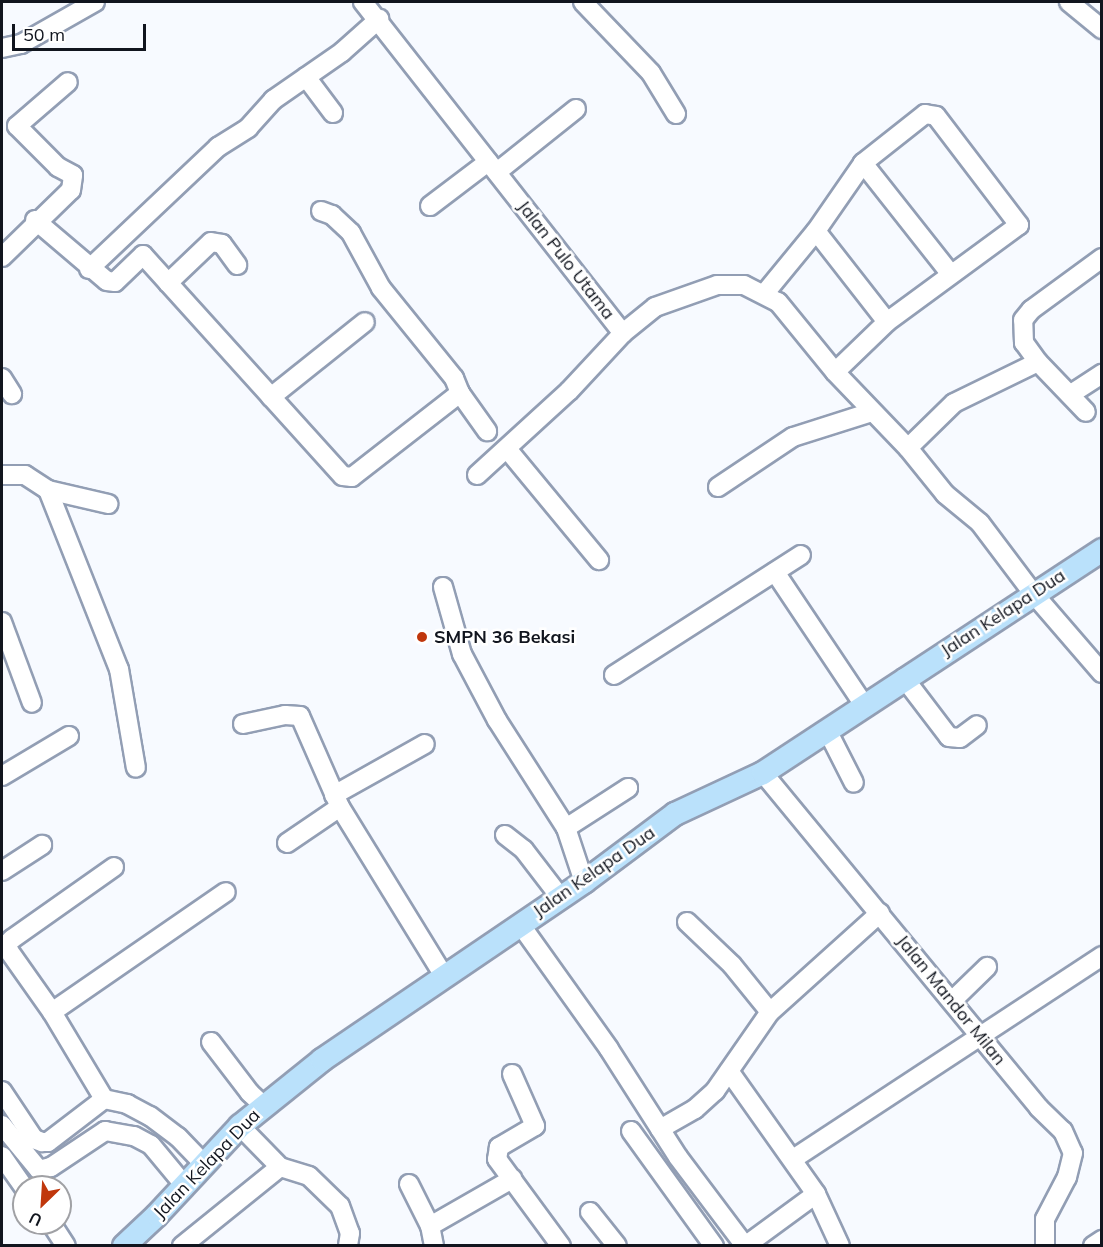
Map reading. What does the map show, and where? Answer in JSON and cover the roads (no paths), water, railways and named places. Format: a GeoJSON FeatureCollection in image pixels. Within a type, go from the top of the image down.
{"type":"FeatureCollection","features":[{"type":"Feature","properties":{"kind":"main road","name":"Jalan Kelapa Dua"},"geometry":{"type":"LineString","coordinates":[[123,1245],[185,1186],[203,1163],[240,1126],[322,1060],[584,882],[675,814],[762,773],[1032,592],[1101,550]]}},
{"type":"Feature","properties":{"kind":"street"},"geometry":{"type":"LineString","coordinates":[[2,48],[21,44],[95,2]]}},
{"type":"Feature","properties":{"kind":"street","name":"Jalan Pulo Utama"},"geometry":{"type":"LineString","coordinates":[[363,2],[379,19],[623,333],[655,307],[717,285],[744,285],[765,293],[778,302],[835,372],[908,448],[945,494],[980,523],[1032,592],[1101,673]]}},
{"type":"Feature","properties":{"kind":"street"},"geometry":{"type":"LineString","coordinates":[[583,2],[651,73],[676,114]]}},
{"type":"Feature","properties":{"kind":"street"},"geometry":{"type":"LineString","coordinates":[[1069,2],[1101,29]]}},
{"type":"Feature","properties":{"kind":"street"},"geometry":{"type":"LineString","coordinates":[[89,269],[218,147],[248,128],[273,100],[342,52],[379,19]]}},
{"type":"Feature","properties":{"kind":"street"},"geometry":{"type":"LineString","coordinates":[[306,77],[333,113]]}},
{"type":"Feature","properties":{"kind":"street"},"geometry":{"type":"LineString","coordinates":[[2,257],[35,220],[71,190],[73,176],[58,167],[17,126],[68,82]]}},
{"type":"Feature","properties":{"kind":"street"},"geometry":{"type":"LineString","coordinates":[[430,206],[493,167],[576,109]]}},
{"type":"Feature","properties":{"kind":"street"},"geometry":{"type":"LineString","coordinates":[[765,293],[816,231],[863,163],[928,112],[936,116],[996,191],[1019,225],[950,273],[888,322],[835,372]]}},
{"type":"Feature","properties":{"kind":"street"},"geometry":{"type":"LineString","coordinates":[[863,163],[950,273]]}},
{"type":"Feature","properties":{"kind":"street"},"geometry":{"type":"LineString","coordinates":[[321,211],[332,215],[351,233],[381,288],[454,378],[460,393],[487,431]]}},
{"type":"Feature","properties":{"kind":"street"},"geometry":{"type":"LineString","coordinates":[[35,220],[89,269],[112,282],[141,254],[343,476],[352,477],[460,393]]}},
{"type":"Feature","properties":{"kind":"street"},"geometry":{"type":"LineString","coordinates":[[816,231],[888,322]]}},
{"type":"Feature","properties":{"kind":"street"},"geometry":{"type":"LineString","coordinates":[[168,283],[211,242],[222,244],[237,265]]}},
{"type":"Feature","properties":{"kind":"street"},"geometry":{"type":"LineString","coordinates":[[1086,412],[1038,362],[1024,343],[1023,320],[1031,310],[1101,258]]}},
{"type":"Feature","properties":{"kind":"street"},"geometry":{"type":"LineString","coordinates":[[271,397],[365,322]]}},
{"type":"Feature","properties":{"kind":"street"},"geometry":{"type":"LineString","coordinates":[[477,475],[508,450],[623,333]]}},
{"type":"Feature","properties":{"kind":"street"},"geometry":{"type":"LineString","coordinates":[[908,448],[954,403],[1038,362]]}},
{"type":"Feature","properties":{"kind":"street"},"geometry":{"type":"LineString","coordinates":[[1071,394],[1101,374]]}},
{"type":"Feature","properties":{"kind":"street"},"geometry":{"type":"LineString","coordinates":[[2,378],[12,394]]}},
{"type":"Feature","properties":{"kind":"street"},"geometry":{"type":"LineString","coordinates":[[717,487],[793,437],[872,412]]}},
{"type":"Feature","properties":{"kind":"street"},"geometry":{"type":"LineString","coordinates":[[508,450],[599,560]]}},
{"type":"Feature","properties":{"kind":"street"},"geometry":{"type":"LineString","coordinates":[[2,475],[25,475],[48,490],[108,504]]}},
{"type":"Feature","properties":{"kind":"street"},"geometry":{"type":"LineString","coordinates":[[48,490],[119,669],[136,768]]}},
{"type":"Feature","properties":{"kind":"street"},"geometry":{"type":"LineString","coordinates":[[614,675],[801,555]]}},
{"type":"Feature","properties":{"kind":"street"},"geometry":{"type":"LineString","coordinates":[[775,572],[864,705]]}},
{"type":"Feature","properties":{"kind":"street"},"geometry":{"type":"LineString","coordinates":[[443,587],[462,654],[496,720],[566,828],[584,882]]}},
{"type":"Feature","properties":{"kind":"street"},"geometry":{"type":"LineString","coordinates":[[2,622],[32,703]]}},
{"type":"Feature","properties":{"kind":"street"},"geometry":{"type":"LineString","coordinates":[[904,678],[949,736],[960,738],[977,725]]}},
{"type":"Feature","properties":{"kind":"street"},"geometry":{"type":"LineString","coordinates":[[243,724],[297,714],[337,801],[444,976]]}},
{"type":"Feature","properties":{"kind":"street"},"geometry":{"type":"LineString","coordinates":[[827,730],[854,783]]}},
{"type":"Feature","properties":{"kind":"street"},"geometry":{"type":"LineString","coordinates":[[2,776],[69,736]]}},
{"type":"Feature","properties":{"kind":"street"},"geometry":{"type":"LineString","coordinates":[[287,843],[337,801],[425,744]]}},
{"type":"Feature","properties":{"kind":"street","name":"Jalan Mandor Milan"},"geometry":{"type":"LineString","coordinates":[[762,773],[1039,1108],[1063,1131],[1073,1153],[1067,1177],[1045,1219],[1045,1245]]}},
{"type":"Feature","properties":{"kind":"street"},"geometry":{"type":"LineString","coordinates":[[566,828],[628,788]]}},
{"type":"Feature","properties":{"kind":"street"},"geometry":{"type":"LineString","coordinates":[[505,835],[524,850],[560,897]]}},
{"type":"Feature","properties":{"kind":"street"},"geometry":{"type":"LineString","coordinates":[[2,872],[42,844]]}},
{"type":"Feature","properties":{"kind":"street"},"geometry":{"type":"LineString","coordinates":[[114,867],[7,944],[52,1012],[104,1099],[127,1104],[150,1116],[178,1137],[203,1163]]}},
{"type":"Feature","properties":{"kind":"street"},"geometry":{"type":"LineString","coordinates":[[52,1012],[226,892]]}},
{"type":"Feature","properties":{"kind":"street"},"geometry":{"type":"LineString","coordinates":[[660,1129],[695,1109],[729,1071],[770,1012],[880,913]]}},
{"type":"Feature","properties":{"kind":"street"},"geometry":{"type":"LineString","coordinates":[[687,922],[732,965],[770,1012]]}},
{"type":"Feature","properties":{"kind":"street"},"geometry":{"type":"LineString","coordinates":[[520,924],[740,1244],[816,1194]]}},
{"type":"Feature","properties":{"kind":"street"},"geometry":{"type":"LineString","coordinates":[[793,1159],[981,1038],[1101,956]]}},
{"type":"Feature","properties":{"kind":"street"},"geometry":{"type":"LineString","coordinates":[[952,1001],[987,967]]}},
{"type":"Feature","properties":{"kind":"street"},"geometry":{"type":"LineString","coordinates":[[211,1041],[250,1093],[264,1106]]}},
{"type":"Feature","properties":{"kind":"street"},"geometry":{"type":"LineString","coordinates":[[729,1071],[816,1194],[840,1245]]}},
{"type":"Feature","properties":{"kind":"street"},"geometry":{"type":"LineString","coordinates":[[512,1074],[536,1121],[533,1129],[500,1147],[496,1153],[553,1243]]}},
{"type":"Feature","properties":{"kind":"street"},"geometry":{"type":"LineString","coordinates":[[2,1091],[34,1139],[42,1142],[48,1142],[104,1099]]}},
{"type":"Feature","properties":{"kind":"street"},"geometry":{"type":"LineString","coordinates":[[2,1125],[39,1170],[51,1167],[105,1131],[134,1136],[151,1145],[185,1186]]}},
{"type":"Feature","properties":{"kind":"street"},"geometry":{"type":"LineString","coordinates":[[240,1126],[280,1167],[309,1176],[340,1206],[350,1233],[348,1245]]}},
{"type":"Feature","properties":{"kind":"street"},"geometry":{"type":"LineString","coordinates":[[631,1131],[714,1245]]}},
{"type":"Feature","properties":{"kind":"street"},"geometry":{"type":"LineString","coordinates":[[2,1156],[15,1175]]}},
{"type":"Feature","properties":{"kind":"street"},"geometry":{"type":"LineString","coordinates":[[182,1245],[280,1167]]}},
{"type":"Feature","properties":{"kind":"street"},"geometry":{"type":"LineString","coordinates":[[430,1226],[512,1179]]}},
{"type":"Feature","properties":{"kind":"street"},"geometry":{"type":"LineString","coordinates":[[409,1184],[430,1226],[434,1245]]}},
{"type":"Feature","properties":{"kind":"street"},"geometry":{"type":"LineString","coordinates":[[590,1212],[617,1245]]}},
{"type":"Feature","properties":{"kind":"street"},"geometry":{"type":"LineString","coordinates":[[1093,1245],[1101,1240]]}},
{"type":"Feature","properties":{"kind":"place","name":"SMPN 36 Bekasi"},"geometry":{"type":"Point","coordinates":[422,637]}}]}
